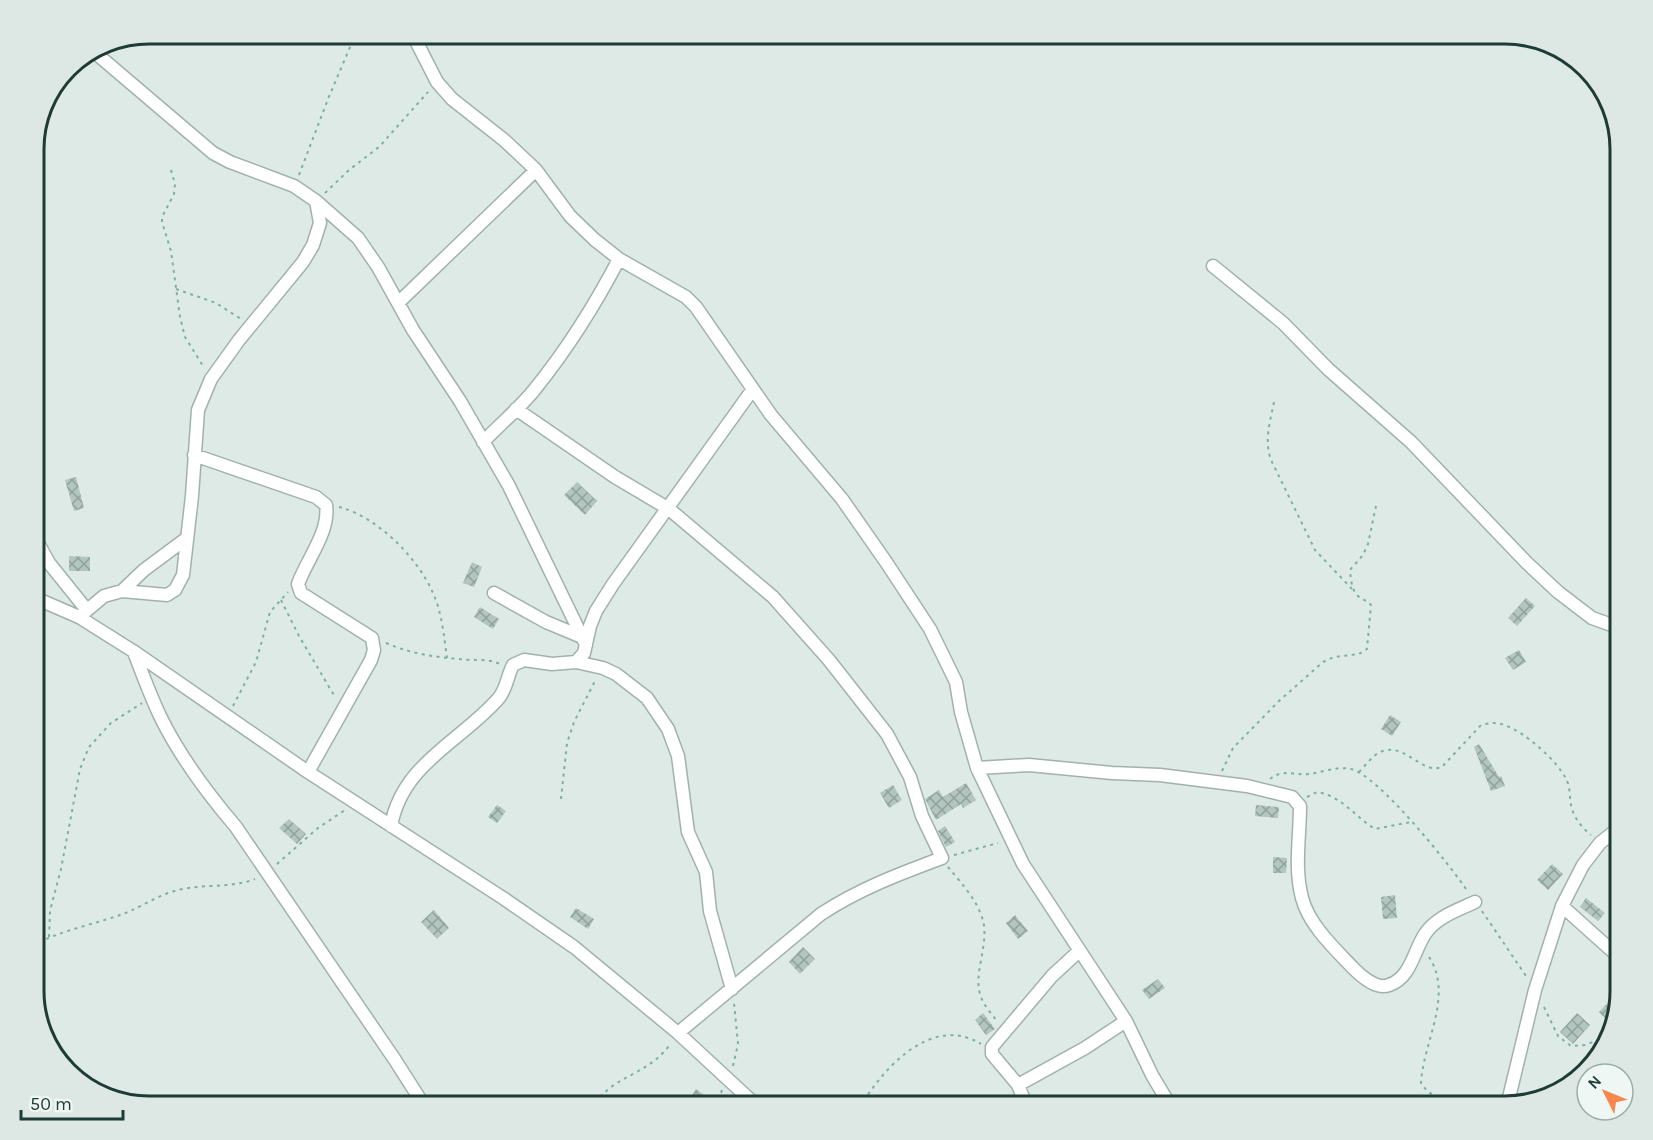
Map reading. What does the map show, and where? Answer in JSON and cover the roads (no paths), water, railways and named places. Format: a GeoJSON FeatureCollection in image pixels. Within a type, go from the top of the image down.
{"type":"FeatureCollection","features":[{"type":"Feature","properties":{"kind":"street"},"geometry":{"type":"LineString","coordinates":[[418,44],[437,82],[452,99],[504,140],[536,170],[570,216],[595,240],[619,260],[667,285],[686,297],[696,307],[771,415],[842,499],[886,562],[944,654],[956,682],[961,712],[977,768],[1023,864],[1126,1021],[1164,1096]]}},
{"type":"Feature","properties":{"kind":"street"},"geometry":{"type":"LineString","coordinates":[[100,56],[213,153],[239,166],[294,186],[316,201],[358,238],[378,267],[413,330],[460,401],[509,486],[584,641]]}},
{"type":"Feature","properties":{"kind":"street"},"geometry":{"type":"LineString","coordinates":[[398,303],[536,170]]}},
{"type":"Feature","properties":{"kind":"street"},"geometry":{"type":"LineString","coordinates":[[83,613],[104,596],[122,591],[167,595],[175,590],[183,575],[188,538],[198,410],[211,379],[303,262],[313,245],[320,223],[316,201]]}},
{"type":"Feature","properties":{"kind":"street"},"geometry":{"type":"LineString","coordinates":[[483,442],[534,390],[567,347],[596,303],[619,260]]}},
{"type":"Feature","properties":{"kind":"street"},"geometry":{"type":"LineString","coordinates":[[1213,266],[1283,323],[1328,369],[1411,442],[1527,563],[1558,592],[1592,618],[1610,624]]}},
{"type":"Feature","properties":{"kind":"street"},"geometry":{"type":"LineString","coordinates":[[576,662],[584,653],[584,641],[596,611],[753,389]]}},
{"type":"Feature","properties":{"kind":"street"},"geometry":{"type":"LineString","coordinates":[[516,409],[615,477],[669,508],[773,597],[829,660],[887,734],[910,777],[922,816],[942,858],[871,885],[821,914],[678,1033]]}},
{"type":"Feature","properties":{"kind":"street"},"geometry":{"type":"LineString","coordinates":[[195,455],[316,497],[326,505],[328,515],[321,535],[298,584],[301,593],[306,598],[372,638],[374,650],[371,660],[308,772]]}},
{"type":"Feature","properties":{"kind":"street"},"geometry":{"type":"LineString","coordinates":[[122,591],[144,570],[188,538]]}},
{"type":"Feature","properties":{"kind":"street"},"geometry":{"type":"LineString","coordinates":[[44,554],[83,613],[133,651],[308,772],[503,898],[574,947],[678,1033],[743,1096]]}},
{"type":"Feature","properties":{"kind":"street"},"geometry":{"type":"LineString","coordinates":[[494,593],[584,641]]}},
{"type":"Feature","properties":{"kind":"street"},"geometry":{"type":"LineString","coordinates":[[44,602],[83,613]]}},
{"type":"Feature","properties":{"kind":"street"},"geometry":{"type":"LineString","coordinates":[[133,651],[152,697],[187,762],[213,801],[236,827],[418,1096]]}},
{"type":"Feature","properties":{"kind":"street"},"geometry":{"type":"LineString","coordinates":[[391,826],[394,810],[410,781],[445,745],[495,702],[504,690],[513,665],[524,660],[552,664],[576,662],[603,668],[616,674],[647,698],[668,729],[678,756],[688,832],[706,872],[710,911],[732,989]]}},
{"type":"Feature","properties":{"kind":"street"},"geometry":{"type":"LineString","coordinates":[[977,768],[1029,765],[1160,775],[1227,783],[1292,797],[1300,806],[1298,880],[1302,900],[1312,920],[1333,946],[1356,971],[1381,986],[1389,986],[1410,967],[1425,933],[1434,924],[1475,902]]}},
{"type":"Feature","properties":{"kind":"street"},"geometry":{"type":"LineString","coordinates":[[1510,1096],[1535,990],[1562,906],[1583,865],[1600,843],[1610,835]]}},
{"type":"Feature","properties":{"kind":"street"},"geometry":{"type":"LineString","coordinates":[[1562,906],[1610,949]]}},
{"type":"Feature","properties":{"kind":"street"},"geometry":{"type":"LineString","coordinates":[[1023,1096],[1018,1085],[991,1050],[993,1044],[1052,976],[1079,951]]}},
{"type":"Feature","properties":{"kind":"street"},"geometry":{"type":"LineString","coordinates":[[1018,1085],[1085,1048],[1126,1021]]}}]}
